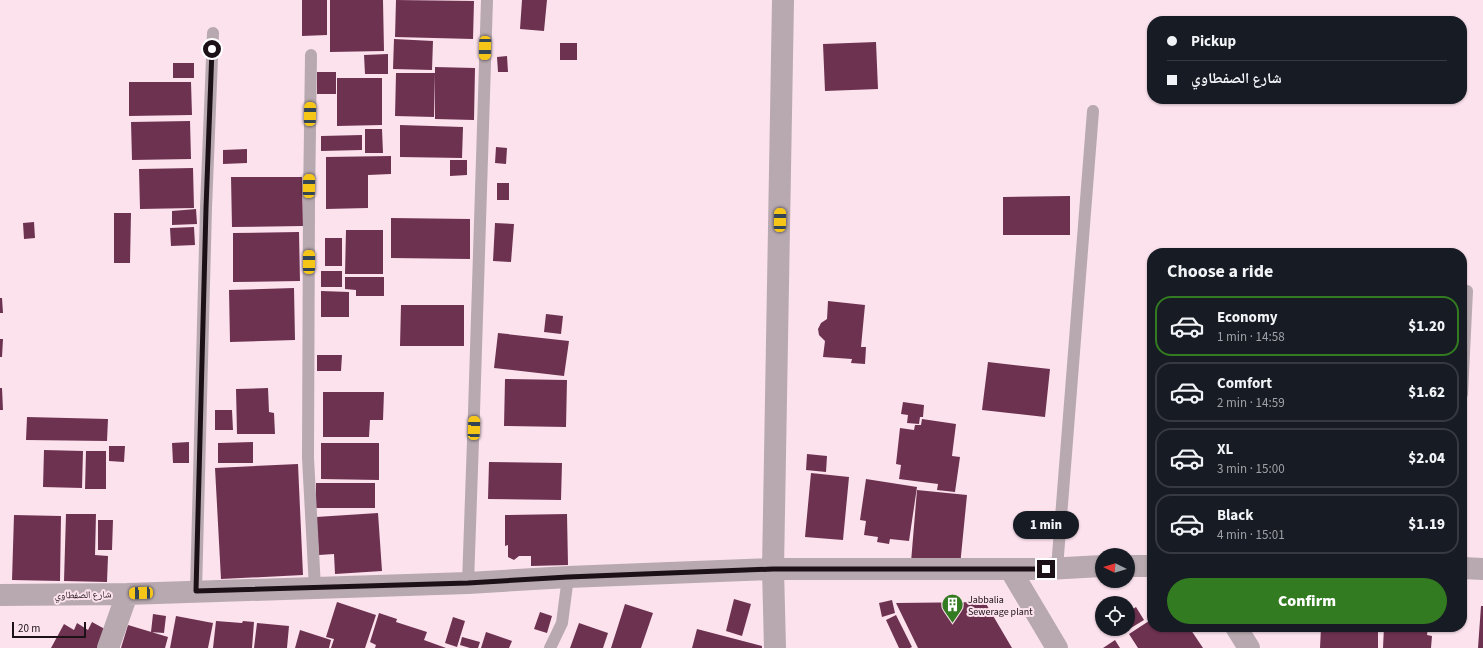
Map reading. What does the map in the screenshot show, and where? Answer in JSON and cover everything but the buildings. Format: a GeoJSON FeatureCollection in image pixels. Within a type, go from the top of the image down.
{"type":"FeatureCollection","features":[{"type":"Feature","properties":{"kind":"street"},"geometry":{"type":"LineString","coordinates":[[776,648],[773,569],[783,0]]}},
{"type":"Feature","properties":{"kind":"street","name":"شارع الصفطاوي"},"geometry":{"type":"LineString","coordinates":[[0,595],[127,594],[468,583],[568,577],[773,569],[1057,568],[1095,566]]}},
{"type":"Feature","properties":{"kind":"street"},"geometry":{"type":"LineString","coordinates":[[1135,566],[1147,566]]}},
{"type":"Feature","properties":{"kind":"street"},"geometry":{"type":"LineString","coordinates":[[1010,568],[1057,648]]}},
{"type":"Feature","properties":{"kind":"street"},"geometry":{"type":"LineString","coordinates":[[1467,568],[1483,569]]}},
{"type":"Feature","properties":{"kind":"street"},"geometry":{"type":"LineString","coordinates":[[108,648],[127,594]]}},
{"type":"Feature","properties":{"kind":"street"},"geometry":{"type":"LineString","coordinates":[[1239,632],[1249,648]]}},
{"type":"Feature","properties":{"kind":"lane"},"geometry":{"type":"LineString","coordinates":[[468,583],[486,0]]}},
{"type":"Feature","properties":{"kind":"lane"},"geometry":{"type":"LineString","coordinates":[[196,591],[206,208],[213,33]]}},
{"type":"Feature","properties":{"kind":"lane"},"geometry":{"type":"LineString","coordinates":[[312,55],[309,201],[308,458],[316,588]]}},
{"type":"Feature","properties":{"kind":"lane"},"geometry":{"type":"LineString","coordinates":[[1057,568],[1093,111]]}},
{"type":"Feature","properties":{"kind":"lane"},"geometry":{"type":"LineString","coordinates":[[550,648],[562,623],[568,577]]}},
{"type":"Feature","properties":{"kind":"place","name":"Jabbalia Sewerage plant"},"geometry":{"type":"Point","coordinates":[953,624]}},
{"type":"Feature","properties":{"kind":"route"},"geometry":{"type":"LineString","coordinates":[[212,49],[206,208],[196,591],[468,583],[568,577],[773,569],[1046,569]]}}]}
